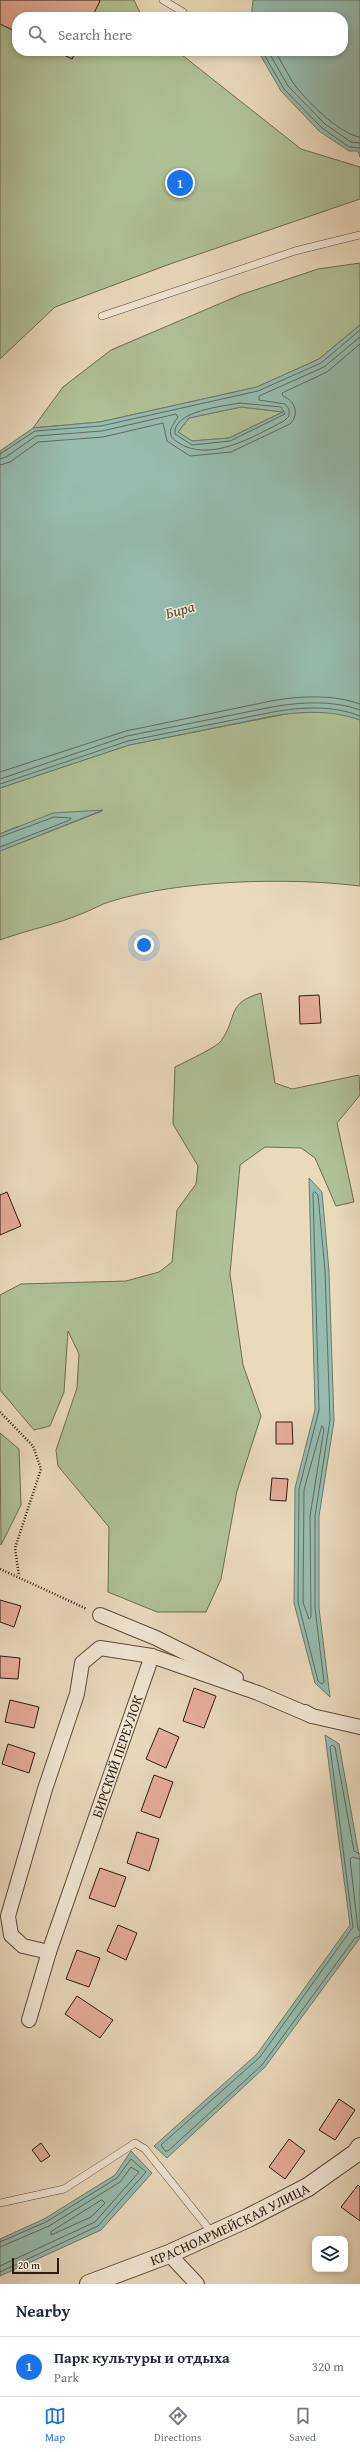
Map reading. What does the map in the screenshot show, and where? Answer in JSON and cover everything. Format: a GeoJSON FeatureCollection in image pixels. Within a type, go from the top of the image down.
{"type":"FeatureCollection","features":[{"type":"Feature","properties":{"kind":"street"},"geometry":{"type":"LineString","coordinates":[[100,1615],[156,1638],[312,1716]]}},
{"type":"Feature","properties":{"kind":"street"},"geometry":{"type":"LineString","coordinates":[[49,1952],[23,1946],[11,1935],[8,1916],[45,1789],[77,1694],[82,1663],[100,1648],[152,1656],[258,1693],[312,1716],[360,1727]]}},
{"type":"Feature","properties":{"kind":"street","name":"БИРСКИЙ ПЕРЕУЛОК"},"geometry":{"type":"LineString","coordinates":[[29,2020],[49,1952],[152,1656]]}},
{"type":"Feature","properties":{"kind":"street","name":"КРАСНОАРМЕЙСКАЯ УЛИЦА"},"geometry":{"type":"LineString","coordinates":[[100,2282],[169,2254],[213,2234],[308,2187],[359,2152]]}},
{"type":"Feature","properties":{"kind":"street"},"geometry":{"type":"LineString","coordinates":[[169,2254],[197,2284]]}},
{"type":"Feature","properties":{"kind":"lane"},"geometry":{"type":"LineString","coordinates":[[164,0],[184,12]]}},
{"type":"Feature","properties":{"kind":"lane"},"geometry":{"type":"LineString","coordinates":[[102,316],[295,251],[360,235]]}},
{"type":"Feature","properties":{"kind":"lane"},"geometry":{"type":"LineString","coordinates":[[0,2203],[64,2189],[135,2143],[145,2148],[213,2234]]}},
{"type":"Feature","properties":{"kind":"path"},"geometry":{"type":"LineString","coordinates":[[0,1412],[34,1446],[41,1469],[15,1548],[19,1576]]}},
{"type":"Feature","properties":{"kind":"path"},"geometry":{"type":"LineString","coordinates":[[0,1569],[19,1576],[100,1615]]}},
{"type":"Feature","properties":{"kind":"green space"},"geometry":{"type":"Polygon","coordinates":[[[0,0],[134,0],[140,12],[12,12],[12,56],[183,56],[301,149],[360,167],[360,199],[170,264],[55,307],[0,359],[0,0]]]}},
{"type":"Feature","properties":{"kind":"green space"},"geometry":{"type":"Polygon","coordinates":[[[360,263],[360,325],[319,359],[257,387],[100,422],[33,428],[63,387],[111,350],[240,295],[318,269],[360,263]]]}},
{"type":"Feature","properties":{"kind":"green space"},"geometry":{"type":"Polygon","coordinates":[[[241,407],[283,412],[229,438],[192,441],[178,432],[189,418],[241,407]]]}},
{"type":"Feature","properties":{"kind":"green space"},"geometry":{"type":"Polygon","coordinates":[[[327,712],[344,714],[360,720],[360,886],[332,883],[268,881],[235,882],[170,889],[112,901],[71,918],[0,940],[0,851],[102,811],[16,827],[0,834],[0,788],[129,745],[291,713],[327,712]]]}},
{"type":"Feature","properties":{"kind":"green space"},"geometry":{"type":"Polygon","coordinates":[[[261,993],[275,1083],[292,1089],[359,1075],[360,1095],[337,1123],[354,1202],[336,1206],[315,1158],[301,1148],[265,1147],[240,1165],[230,1274],[243,1365],[261,1416],[237,1491],[221,1579],[206,1612],[157,1612],[108,1592],[109,1527],[58,1466],[56,1450],[77,1388],[79,1354],[68,1331],[64,1392],[50,1426],[34,1430],[0,1390],[0,1295],[21,1284],[126,1281],[159,1272],[172,1262],[177,1210],[196,1184],[198,1166],[173,1124],[175,1067],[200,1055],[218,1044],[230,1025],[237,1006],[242,1001],[261,993]]]}},
{"type":"Feature","properties":{"kind":"green space"},"geometry":{"type":"Polygon","coordinates":[[[0,1433],[19,1449],[21,1505],[1,1545],[0,1433]]]}},
{"type":"Feature","properties":{"kind":"water"},"geometry":{"type":"Polygon","coordinates":[[[253,0],[360,0],[360,157],[358,151],[349,151],[319,131],[281,91],[261,56],[348,56],[348,12],[252,12],[253,0]]]}},
{"type":"Feature","properties":{"kind":"water","name":"Бира"},"geometry":{"type":"Polygon","coordinates":[[[360,325],[360,720],[339,714],[317,712],[273,716],[129,745],[0,788],[0,451],[33,428],[100,422],[257,387],[319,359],[360,325]],[[241,407],[189,418],[178,432],[192,441],[229,438],[283,412],[241,407]]]}},
{"type":"Feature","properties":{"kind":"water"},"geometry":{"type":"Polygon","coordinates":[[[103,810],[0,851],[0,834],[53,813],[103,810]]]}},
{"type":"Feature","properties":{"kind":"water"},"geometry":{"type":"Polygon","coordinates":[[[309,1178],[322,1192],[329,1271],[334,1421],[319,1516],[319,1608],[330,1697],[315,1683],[294,1603],[295,1488],[315,1410],[309,1178]]]}},
{"type":"Feature","properties":{"kind":"water"},"geometry":{"type":"Polygon","coordinates":[[[325,1735],[339,1744],[360,1861],[360,1938],[265,2067],[167,2158],[154,2146],[257,2054],[350,1925],[325,1735]]]}},
{"type":"Feature","properties":{"kind":"water"},"geometry":{"type":"Polygon","coordinates":[[[131,2151],[152,2173],[101,2230],[0,2276],[0,2239],[44,2219],[115,2175],[131,2151]]]}},
{"type":"Feature","properties":{"kind":"building"},"geometry":{"type":"Polygon","coordinates":[[[0,0],[100,1],[94,12],[12,12],[12,30],[0,24],[0,0]]]}},
{"type":"Feature","properties":{"kind":"building"},"geometry":{"type":"Polygon","coordinates":[[[66,56],[74,56],[72,59],[66,56]]]}},
{"type":"Feature","properties":{"kind":"building"},"geometry":{"type":"Polygon","coordinates":[[[319,995],[321,1023],[300,1024],[299,996],[319,995]]]}},
{"type":"Feature","properties":{"kind":"building"},"geometry":{"type":"Polygon","coordinates":[[[7,1192],[21,1226],[0,1235],[0,1195],[7,1192]]]}},
{"type":"Feature","properties":{"kind":"building"},"geometry":{"type":"Polygon","coordinates":[[[276,1422],[292,1422],[293,1444],[276,1444],[276,1422]]]}},
{"type":"Feature","properties":{"kind":"building"},"geometry":{"type":"Polygon","coordinates":[[[272,1478],[288,1479],[286,1501],[270,1500],[272,1478]]]}},
{"type":"Feature","properties":{"kind":"building"},"geometry":{"type":"Polygon","coordinates":[[[0,1600],[21,1606],[14,1627],[0,1622],[0,1600]]]}},
{"type":"Feature","properties":{"kind":"building"},"geometry":{"type":"Polygon","coordinates":[[[0,1656],[20,1658],[18,1679],[0,1678],[0,1656]]]}},
{"type":"Feature","properties":{"kind":"building"},"geometry":{"type":"Polygon","coordinates":[[[194,1688],[216,1696],[204,1728],[183,1721],[194,1688]]]}},
{"type":"Feature","properties":{"kind":"building"},"geometry":{"type":"Polygon","coordinates":[[[10,1700],[39,1707],[34,1728],[5,1722],[10,1700]]]}},
{"type":"Feature","properties":{"kind":"building"},"geometry":{"type":"Polygon","coordinates":[[[159,1728],[179,1737],[166,1768],[146,1759],[159,1728]]]}},
{"type":"Feature","properties":{"kind":"building"},"geometry":{"type":"Polygon","coordinates":[[[8,1744],[35,1753],[29,1773],[2,1764],[8,1744]]]}},
{"type":"Feature","properties":{"kind":"building"},"geometry":{"type":"Polygon","coordinates":[[[154,1775],[173,1782],[160,1818],[141,1811],[154,1775]]]}},
{"type":"Feature","properties":{"kind":"building"},"geometry":{"type":"Polygon","coordinates":[[[137,1832],[159,1839],[149,1871],[127,1863],[137,1832]]]}},
{"type":"Feature","properties":{"kind":"building"},"geometry":{"type":"Polygon","coordinates":[[[100,1868],[126,1877],[115,1907],[89,1898],[100,1868]]]}},
{"type":"Feature","properties":{"kind":"building"},"geometry":{"type":"Polygon","coordinates":[[[118,1925],[137,1933],[126,1960],[107,1951],[118,1925]]]}},
{"type":"Feature","properties":{"kind":"building"},"geometry":{"type":"Polygon","coordinates":[[[77,1950],[100,1958],[89,1987],[66,1979],[77,1950]]]}},
{"type":"Feature","properties":{"kind":"building"},"geometry":{"type":"Polygon","coordinates":[[[77,1996],[113,2020],[100,2038],[65,2014],[77,1996]]]}},
{"type":"Feature","properties":{"kind":"building"},"geometry":{"type":"Polygon","coordinates":[[[339,2099],[355,2110],[335,2140],[319,2130],[339,2099]]]}},
{"type":"Feature","properties":{"kind":"building"},"geometry":{"type":"Polygon","coordinates":[[[289,2139],[305,2151],[285,2179],[269,2167],[289,2139]]]}},
{"type":"Feature","properties":{"kind":"building"},"geometry":{"type":"Polygon","coordinates":[[[41,2143],[50,2156],[41,2162],[32,2150],[41,2143]]]}},
{"type":"Feature","properties":{"kind":"building"},"geometry":{"type":"Polygon","coordinates":[[[358,2185],[360,2187],[360,2221],[341,2207],[358,2185]]]}},
{"type":"Feature","properties":{"kind":"place","name":"Парк культуры и отдыха"},"geometry":{"type":"Point","coordinates":[180,183]}}]}
